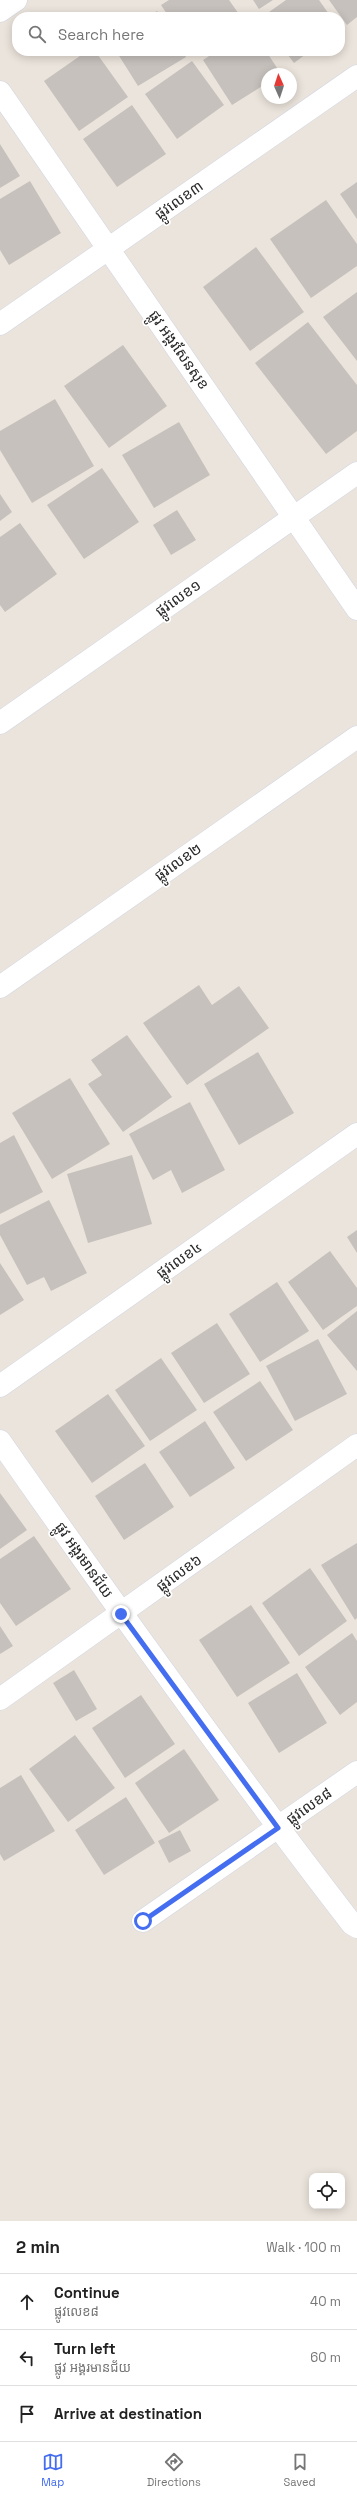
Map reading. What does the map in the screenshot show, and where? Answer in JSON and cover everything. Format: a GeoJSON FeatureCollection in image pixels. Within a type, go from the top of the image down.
{"type":"FeatureCollection","features":[{"type":"Feature","properties":{"kind":"street"},"geometry":{"type":"LineString","coordinates":[[0,11],[16,0]]}},
{"type":"Feature","properties":{"kind":"street","name":"ផ្លូវលេខ៣"},"geometry":{"type":"LineString","coordinates":[[0,324],[357,76]]}},
{"type":"Feature","properties":{"kind":"street","name":"ផ្លូវ អង្គរសែនសុខ"},"geometry":{"type":"LineString","coordinates":[[0,92],[357,609]]}},
{"type":"Feature","properties":{"kind":"street","name":"ផ្លូវលេខ១"},"geometry":{"type":"LineString","coordinates":[[0,723],[357,473]]}},
{"type":"Feature","properties":{"kind":"street","name":"ផ្លូវលេខ២"},"geometry":{"type":"LineString","coordinates":[[0,987],[357,737]]}},
{"type":"Feature","properties":{"kind":"street","name":"ផ្លូវលេខ៤"},"geometry":{"type":"LineString","coordinates":[[0,1386],[357,1134]]}},
{"type":"Feature","properties":{"kind":"street","name":"ផ្លូវ អង្គរមានជ័យ"},"geometry":{"type":"LineString","coordinates":[[0,1441],[121,1614],[278,1828],[352,1924],[357,1927]]}},
{"type":"Feature","properties":{"kind":"street","name":"ផ្លូវលេខ៦"},"geometry":{"type":"LineString","coordinates":[[0,1699],[357,1445]]}},
{"type":"Feature","properties":{"kind":"street","name":"ផ្លូវលេខ៨"},"geometry":{"type":"LineString","coordinates":[[143,1921],[357,1772]]}},
{"type":"Feature","properties":{"kind":"building"},"geometry":{"type":"Polygon","coordinates":[[[169,0],[229,0],[237,12],[166,12],[161,5],[169,0]]]}},
{"type":"Feature","properties":{"kind":"building"},"geometry":{"type":"Polygon","coordinates":[[[253,0],[273,0],[259,9],[253,0]]]}},
{"type":"Feature","properties":{"kind":"building"},"geometry":{"type":"Polygon","coordinates":[[[286,0],[319,0],[327,12],[269,12],[286,0]]]}},
{"type":"Feature","properties":{"kind":"building"},"geometry":{"type":"Polygon","coordinates":[[[329,0],[357,0],[357,17],[347,25],[345,22],[345,12],[338,12],[329,0]]]}},
{"type":"Feature","properties":{"kind":"building"},"geometry":{"type":"Polygon","coordinates":[[[80,56],[99,56],[128,97],[79,131],[44,81],[80,56]]]}},
{"type":"Feature","properties":{"kind":"building"},"geometry":{"type":"Polygon","coordinates":[[[119,56],[186,57],[138,86],[119,56]]]}},
{"type":"Feature","properties":{"kind":"building"},"geometry":{"type":"Polygon","coordinates":[[[209,56],[269,56],[277,68],[261,68],[261,87],[232,105],[203,60],[209,56]]]}},
{"type":"Feature","properties":{"kind":"building"},"geometry":{"type":"Polygon","coordinates":[[[289,56],[303,56],[294,63],[289,56]]]}},
{"type":"Feature","properties":{"kind":"building"},"geometry":{"type":"Polygon","coordinates":[[[192,61],[224,105],[177,139],[145,94],[192,61]]]}},
{"type":"Feature","properties":{"kind":"building"},"geometry":{"type":"Polygon","coordinates":[[[132,105],[166,154],[117,187],[83,139],[132,105]]]}},
{"type":"Feature","properties":{"kind":"building"},"geometry":{"type":"Polygon","coordinates":[[[0,144],[20,176],[0,188],[0,144]]]}},
{"type":"Feature","properties":{"kind":"building"},"geometry":{"type":"Polygon","coordinates":[[[30,181],[61,233],[9,265],[0,250],[0,199],[30,181]]]}},
{"type":"Feature","properties":{"kind":"building"},"geometry":{"type":"Polygon","coordinates":[[[357,182],[357,219],[340,194],[357,182]]]}},
{"type":"Feature","properties":{"kind":"building"},"geometry":{"type":"Polygon","coordinates":[[[326,200],[357,244],[357,266],[311,298],[270,239],[326,200]]]}},
{"type":"Feature","properties":{"kind":"building"},"geometry":{"type":"Polygon","coordinates":[[[256,247],[304,312],[250,351],[203,287],[256,247]]]}},
{"type":"Feature","properties":{"kind":"building"},"geometry":{"type":"Polygon","coordinates":[[[357,292],[357,361],[323,317],[357,292]]]}},
{"type":"Feature","properties":{"kind":"building"},"geometry":{"type":"Polygon","coordinates":[[[308,322],[357,385],[357,431],[326,454],[255,363],[308,322]]]}},
{"type":"Feature","properties":{"kind":"building"},"geometry":{"type":"Polygon","coordinates":[[[123,345],[167,406],[109,448],[64,386],[123,345]]]}},
{"type":"Feature","properties":{"kind":"building"},"geometry":{"type":"Polygon","coordinates":[[[55,399],[94,466],[32,503],[0,450],[0,431],[55,399]]]}},
{"type":"Feature","properties":{"kind":"building"},"geometry":{"type":"Polygon","coordinates":[[[179,422],[210,475],[154,508],[122,455],[179,422]]]}},
{"type":"Feature","properties":{"kind":"building"},"geometry":{"type":"Polygon","coordinates":[[[102,468],[139,522],[84,559],[47,505],[102,468]]]}},
{"type":"Feature","properties":{"kind":"building"},"geometry":{"type":"Polygon","coordinates":[[[0,494],[12,512],[0,521],[0,494]]]}},
{"type":"Feature","properties":{"kind":"building"},"geometry":{"type":"Polygon","coordinates":[[[177,510],[196,540],[171,555],[153,525],[177,510]]]}},
{"type":"Feature","properties":{"kind":"building"},"geometry":{"type":"Polygon","coordinates":[[[20,523],[57,574],[5,612],[0,605],[0,537],[20,523]]]}},
{"type":"Feature","properties":{"kind":"building"},"geometry":{"type":"Polygon","coordinates":[[[199,985],[212,1005],[239,986],[269,1028],[187,1085],[143,1023],[199,985]]]}},
{"type":"Feature","properties":{"kind":"building"},"geometry":{"type":"Polygon","coordinates":[[[127,1035],[172,1097],[123,1132],[88,1084],[102,1075],[91,1060],[127,1035]]]}},
{"type":"Feature","properties":{"kind":"building"},"geometry":{"type":"Polygon","coordinates":[[[258,1052],[294,1113],[239,1145],[204,1084],[258,1052]]]}},
{"type":"Feature","properties":{"kind":"building"},"geometry":{"type":"Polygon","coordinates":[[[70,1078],[110,1144],[52,1179],[12,1113],[70,1078]]]}},
{"type":"Feature","properties":{"kind":"building"},"geometry":{"type":"Polygon","coordinates":[[[190,1102],[225,1170],[182,1193],[171,1170],[153,1180],[129,1134],[190,1102]]]}},
{"type":"Feature","properties":{"kind":"building"},"geometry":{"type":"Polygon","coordinates":[[[14,1135],[43,1192],[0,1214],[0,1143],[14,1135]]]}},
{"type":"Feature","properties":{"kind":"building"},"geometry":{"type":"Polygon","coordinates":[[[132,1155],[152,1224],[88,1243],[67,1174],[132,1155]]]}},
{"type":"Feature","properties":{"kind":"building"},"geometry":{"type":"Polygon","coordinates":[[[49,1200],[87,1273],[51,1291],[44,1277],[27,1285],[0,1235],[0,1225],[49,1200]]]}},
{"type":"Feature","properties":{"kind":"building"},"geometry":{"type":"Polygon","coordinates":[[[357,1230],[357,1253],[347,1237],[357,1230]]]}},
{"type":"Feature","properties":{"kind":"building"},"geometry":{"type":"Polygon","coordinates":[[[330,1251],[357,1288],[357,1306],[323,1330],[288,1282],[330,1251]]]}},
{"type":"Feature","properties":{"kind":"building"},"geometry":{"type":"Polygon","coordinates":[[[0,1263],[24,1300],[0,1315],[0,1263]]]}},
{"type":"Feature","properties":{"kind":"building"},"geometry":{"type":"Polygon","coordinates":[[[277,1282],[309,1331],[260,1362],[229,1314],[277,1282]]]}},
{"type":"Feature","properties":{"kind":"building"},"geometry":{"type":"Polygon","coordinates":[[[357,1311],[357,1371],[327,1335],[357,1311]]]}},
{"type":"Feature","properties":{"kind":"building"},"geometry":{"type":"Polygon","coordinates":[[[217,1323],[250,1374],[204,1403],[171,1353],[217,1323]]]}},
{"type":"Feature","properties":{"kind":"building"},"geometry":{"type":"Polygon","coordinates":[[[318,1339],[347,1394],[295,1421],[266,1366],[318,1339]]]}},
{"type":"Feature","properties":{"kind":"building"},"geometry":{"type":"Polygon","coordinates":[[[161,1358],[197,1410],[150,1441],[115,1390],[161,1358]]]}},
{"type":"Feature","properties":{"kind":"building"},"geometry":{"type":"Polygon","coordinates":[[[260,1381],[293,1430],[246,1461],[213,1412],[260,1381]]]}},
{"type":"Feature","properties":{"kind":"building"},"geometry":{"type":"Polygon","coordinates":[[[108,1394],[145,1446],[92,1483],[55,1431],[108,1394]]]}},
{"type":"Feature","properties":{"kind":"building"},"geometry":{"type":"Polygon","coordinates":[[[205,1421],[235,1468],[190,1497],[159,1452],[205,1421]]]}},
{"type":"Feature","properties":{"kind":"building"},"geometry":{"type":"Polygon","coordinates":[[[145,1463],[174,1507],[124,1540],[95,1496],[145,1463]]]}},
{"type":"Feature","properties":{"kind":"building"},"geometry":{"type":"Polygon","coordinates":[[[0,1493],[27,1530],[0,1549],[0,1493]]]}},
{"type":"Feature","properties":{"kind":"building"},"geometry":{"type":"Polygon","coordinates":[[[34,1536],[71,1589],[16,1626],[0,1603],[0,1559],[34,1536]]]}},
{"type":"Feature","properties":{"kind":"building"},"geometry":{"type":"Polygon","coordinates":[[[357,1543],[357,1618],[355,1620],[321,1565],[357,1543]]]}},
{"type":"Feature","properties":{"kind":"building"},"geometry":{"type":"Polygon","coordinates":[[[310,1568],[347,1621],[299,1656],[262,1603],[310,1568]]]}},
{"type":"Feature","properties":{"kind":"building"},"geometry":{"type":"Polygon","coordinates":[[[251,1605],[290,1663],[237,1697],[199,1640],[251,1605]]]}},
{"type":"Feature","properties":{"kind":"building"},"geometry":{"type":"Polygon","coordinates":[[[0,1626],[13,1646],[0,1654],[0,1626]]]}},
{"type":"Feature","properties":{"kind":"building"},"geometry":{"type":"Polygon","coordinates":[[[352,1633],[357,1641],[357,1702],[340,1715],[305,1667],[352,1633]]]}},
{"type":"Feature","properties":{"kind":"building"},"geometry":{"type":"Polygon","coordinates":[[[74,1670],[97,1709],[76,1721],[53,1683],[74,1670]]]}},
{"type":"Feature","properties":{"kind":"building"},"geometry":{"type":"Polygon","coordinates":[[[297,1673],[327,1723],[279,1753],[248,1703],[297,1673]]]}},
{"type":"Feature","properties":{"kind":"building"},"geometry":{"type":"Polygon","coordinates":[[[141,1695],[175,1744],[125,1778],[92,1728],[141,1695]]]}},
{"type":"Feature","properties":{"kind":"building"},"geometry":{"type":"Polygon","coordinates":[[[75,1735],[115,1788],[68,1822],[29,1769],[75,1735]]]}},
{"type":"Feature","properties":{"kind":"building"},"geometry":{"type":"Polygon","coordinates":[[[184,1749],[219,1800],[169,1833],[135,1783],[184,1749]]]}},
{"type":"Feature","properties":{"kind":"building"},"geometry":{"type":"Polygon","coordinates":[[[21,1775],[55,1831],[4,1861],[0,1854],[0,1788],[21,1775]]]}},
{"type":"Feature","properties":{"kind":"building"},"geometry":{"type":"Polygon","coordinates":[[[126,1797],[155,1843],[104,1875],[75,1830],[126,1797]]]}},
{"type":"Feature","properties":{"kind":"building"},"geometry":{"type":"Polygon","coordinates":[[[180,1830],[191,1851],[169,1863],[158,1841],[180,1830]]]}},
{"type":"Feature","properties":{"kind":"route"},"geometry":{"type":"LineString","coordinates":[[121,1614],[278,1828],[143,1921]]}}]}
